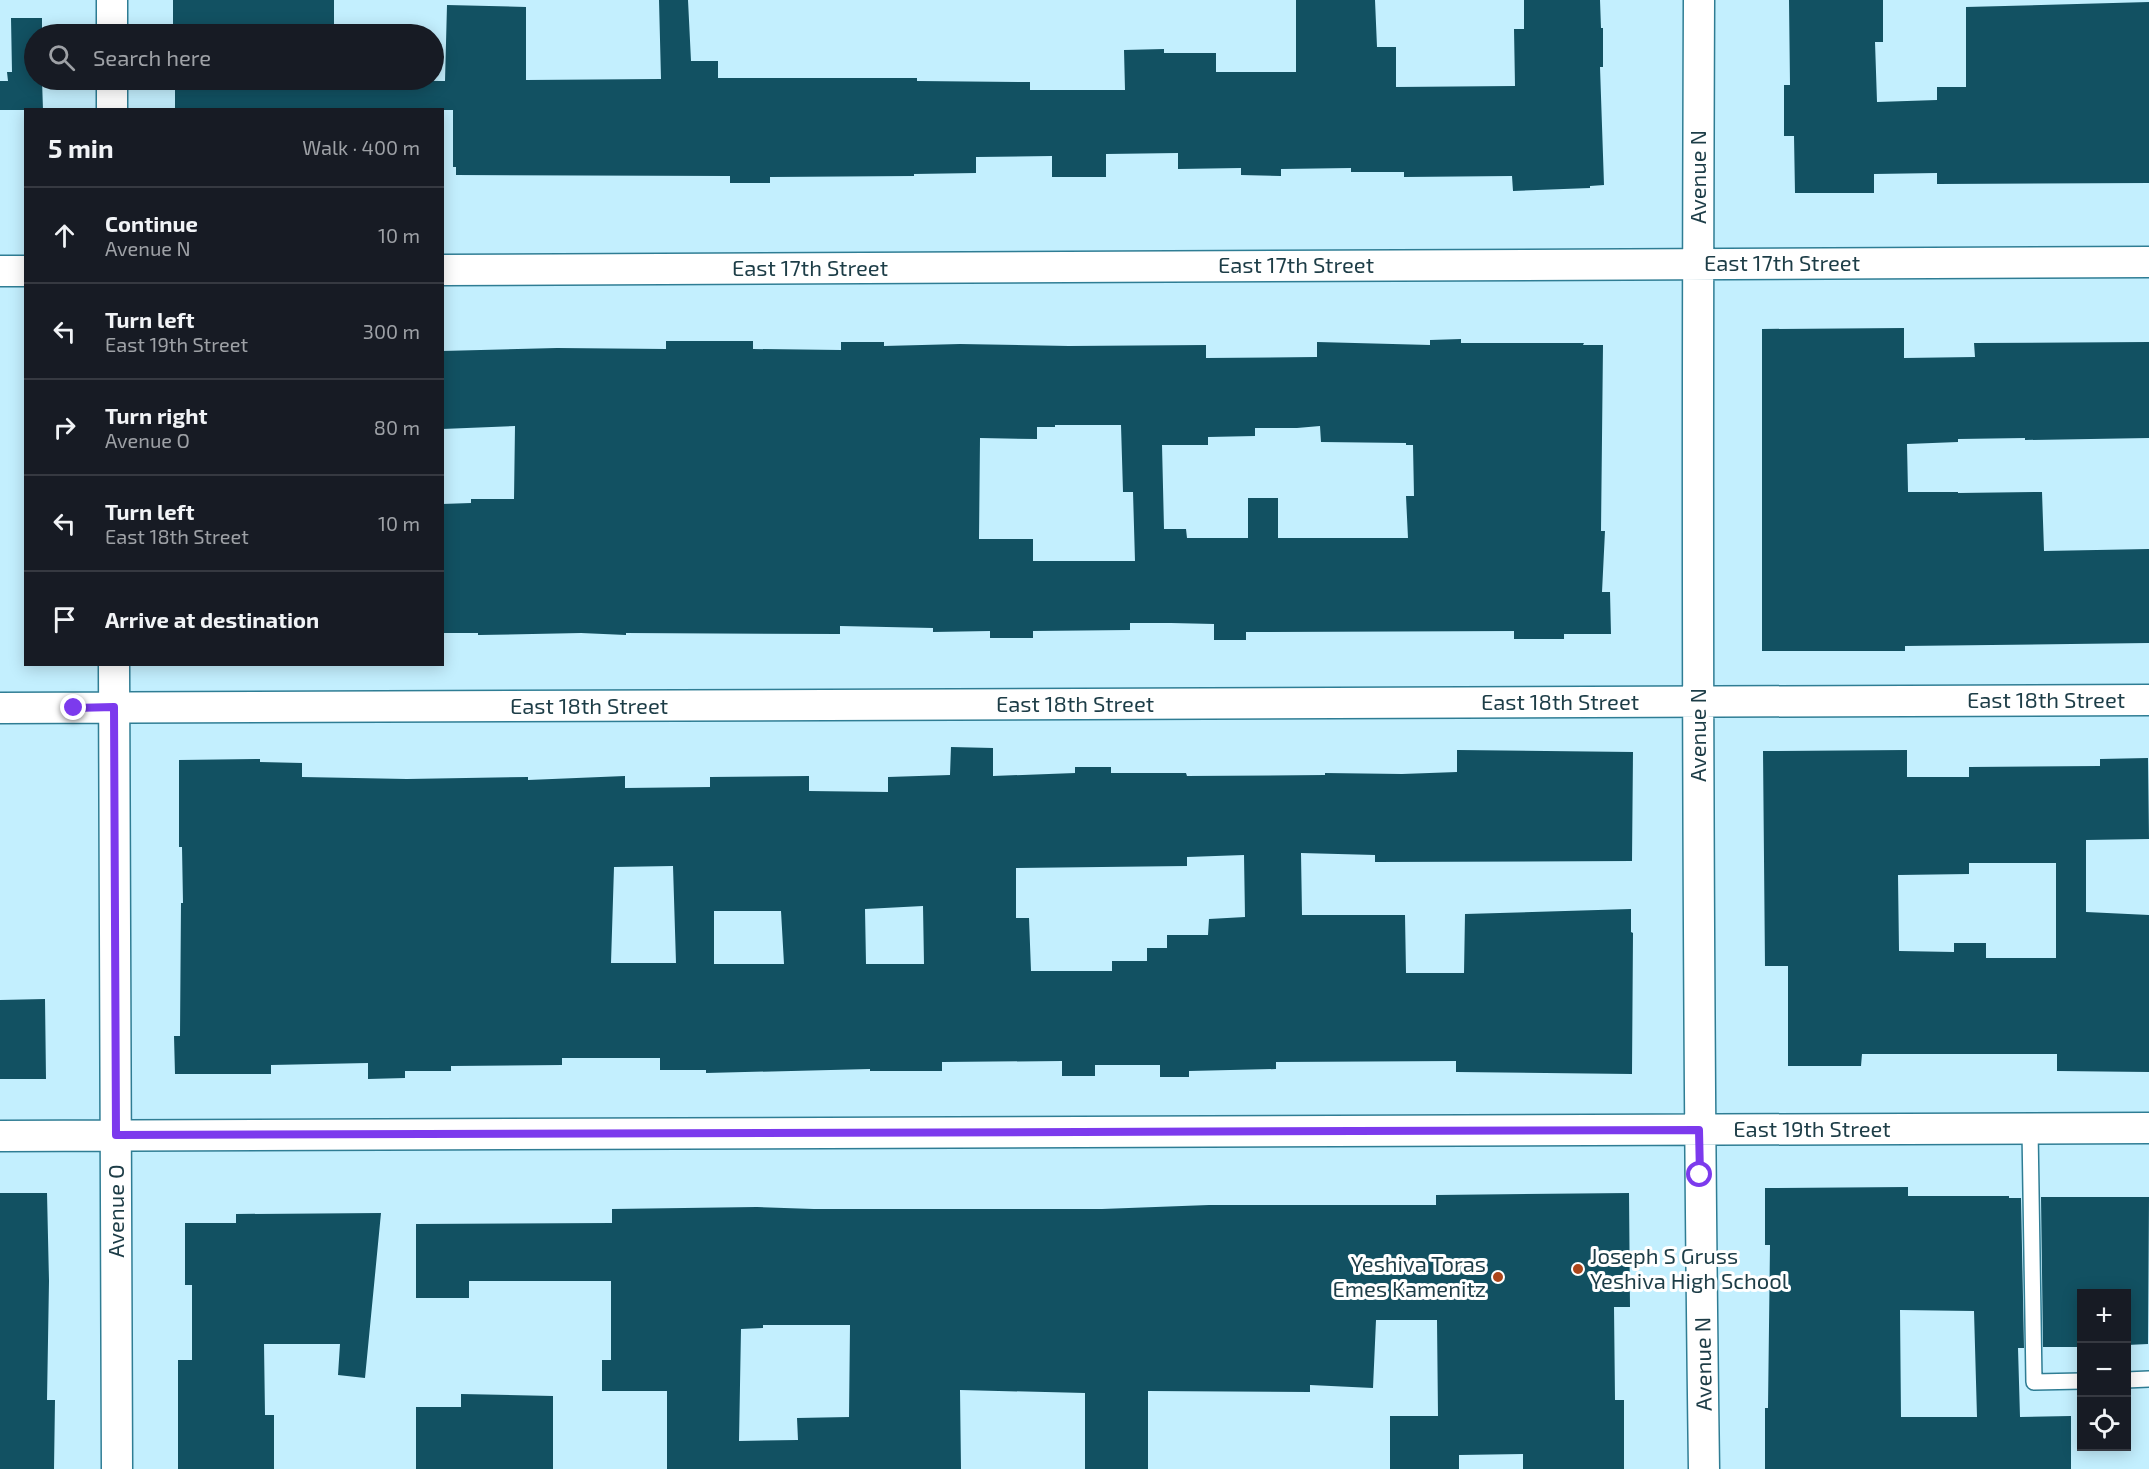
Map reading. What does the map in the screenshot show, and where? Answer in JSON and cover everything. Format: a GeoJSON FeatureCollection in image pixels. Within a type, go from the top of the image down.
{"type":"FeatureCollection","features":[{"type":"Feature","properties":{"kind":"street"},"geometry":{"type":"LineString","coordinates":[[112,0],[112,24]]}},
{"type":"Feature","properties":{"kind":"street","name":"Avenue N"},"geometry":{"type":"LineString","coordinates":[[1699,0],[1699,1130],[1704,1469]]}},
{"type":"Feature","properties":{"kind":"street"},"geometry":{"type":"LineString","coordinates":[[112,90],[112,108]]}},
{"type":"Feature","properties":{"kind":"street","name":"East 17th Street"},"geometry":{"type":"LineString","coordinates":[[444,270],[2149,262]]}},
{"type":"Feature","properties":{"kind":"street"},"geometry":{"type":"LineString","coordinates":[[0,271],[24,271]]}},
{"type":"Feature","properties":{"kind":"street","name":"Avenue O"},"geometry":{"type":"LineString","coordinates":[[114,666],[117,1469]]}},
{"type":"Feature","properties":{"kind":"street","name":"East 18th Street"},"geometry":{"type":"LineString","coordinates":[[0,708],[2149,700]]}},
{"type":"Feature","properties":{"kind":"street","name":"East 19th Street"},"geometry":{"type":"LineString","coordinates":[[0,1136],[2149,1128]]}},
{"type":"Feature","properties":{"kind":"lane"},"geometry":{"type":"LineString","coordinates":[[2030,1129],[2034,1382],[2077,1381]]}},
{"type":"Feature","properties":{"kind":"lane"},"geometry":{"type":"LineString","coordinates":[[2131,1380],[2149,1379]]}},
{"type":"Feature","properties":{"kind":"building"},"geometry":{"type":"Polygon","coordinates":[[[173,0],[334,0],[334,24],[173,24],[173,0]]]}},
{"type":"Feature","properties":{"kind":"building"},"geometry":{"type":"Polygon","coordinates":[[[659,0],[688,0],[691,61],[718,61],[718,78],[917,78],[917,81],[1030,82],[1030,90],[1125,90],[1124,50],[1164,49],[1164,53],[1216,53],[1216,72],[1296,72],[1296,0],[1375,0],[1377,47],[1396,47],[1396,87],[1515,86],[1514,29],[1524,29],[1524,0],[1600,0],[1601,28],[1603,28],[1603,67],[1600,67],[1604,185],[1590,186],[1590,188],[1513,191],[1512,176],[1404,177],[1404,172],[1351,172],[1351,168],[1281,169],[1281,176],[1241,175],[1241,168],[1178,169],[1178,153],[1106,154],[1106,177],[1052,177],[1052,156],[976,157],[976,173],[770,177],[770,183],[730,183],[730,176],[456,175],[456,167],[453,167],[453,110],[444,110],[444,108],[175,108],[175,90],[444,90],[447,5],[526,7],[526,80],[661,79],[659,0]]]}},
{"type":"Feature","properties":{"kind":"building"},"geometry":{"type":"Polygon","coordinates":[[[1789,0],[1883,0],[1883,42],[1875,42],[1877,102],[1937,100],[1937,87],[1966,87],[1966,7],[2149,2],[2149,183],[1937,184],[1937,173],[1874,174],[1874,193],[1795,193],[1794,136],[1784,136],[1784,85],[1790,85],[1789,0]]]}},
{"type":"Feature","properties":{"kind":"building"},"geometry":{"type":"Polygon","coordinates":[[[11,18],[42,18],[42,24],[24,24],[24,90],[42,90],[43,108],[0,110],[0,81],[8,81],[7,72],[12,72],[11,18]]]}},
{"type":"Feature","properties":{"kind":"building"},"geometry":{"type":"Polygon","coordinates":[[[1904,328],[1904,358],[1975,357],[1974,343],[2149,342],[2149,438],[1958,439],[1958,442],[1907,444],[1908,492],[2042,492],[2044,551],[2149,549],[2149,643],[1905,646],[1905,651],[1762,651],[1762,329],[1904,328]]]}},
{"type":"Feature","properties":{"kind":"building"},"geometry":{"type":"Polygon","coordinates":[[[1461,339],[1461,343],[1603,345],[1601,531],[1605,531],[1602,592],[1610,592],[1611,634],[1564,634],[1564,639],[1514,639],[1514,631],[1246,632],[1246,640],[1214,640],[1214,624],[1171,623],[1130,623],[1130,630],[1033,631],[1033,638],[990,638],[990,631],[933,632],[933,628],[840,626],[840,634],[478,635],[478,633],[444,633],[444,504],[471,503],[471,499],[514,499],[515,426],[444,429],[444,351],[557,348],[666,349],[666,341],[753,341],[753,349],[841,350],[841,342],[884,342],[884,346],[1206,345],[1206,358],[1317,357],[1317,342],[1430,345],[1430,340],[1461,339]],[[1121,425],[1037,427],[1037,439],[980,438],[979,539],[1033,539],[1033,561],[1135,561],[1133,492],[1123,492],[1121,425]],[[1320,426],[1255,428],[1255,436],[1208,437],[1208,445],[1162,445],[1164,529],[1186,529],[1187,538],[1248,538],[1248,498],[1278,498],[1278,538],[1408,538],[1406,496],[1414,496],[1413,445],[1321,442],[1320,426]]]}},
{"type":"Feature","properties":{"kind":"building"},"geometry":{"type":"Polygon","coordinates":[[[951,747],[993,748],[993,776],[1075,773],[1075,767],[1111,767],[1111,773],[1186,773],[1187,776],[1457,772],[1457,750],[1633,752],[1632,861],[1375,862],[1375,855],[1301,853],[1302,915],[1405,915],[1406,973],[1464,973],[1465,914],[1631,909],[1631,932],[1633,933],[1632,1074],[1456,1072],[1456,1061],[1276,1062],[1276,1069],[1189,1071],[1189,1077],[1160,1077],[1160,1065],[1095,1065],[1095,1076],[1062,1076],[1062,1061],[942,1062],[942,1071],[870,1071],[870,1069],[706,1073],[706,1070],[660,1070],[660,1058],[562,1058],[562,1065],[451,1066],[451,1071],[405,1071],[405,1078],[368,1079],[368,1063],[271,1065],[271,1074],[175,1074],[174,1036],[180,1036],[181,903],[183,903],[182,847],[179,847],[179,760],[260,759],[260,762],[302,763],[302,777],[407,779],[528,777],[528,780],[625,776],[625,788],[710,787],[710,777],[809,776],[809,791],[888,792],[888,777],[950,775],[951,747]],[[1244,855],[1187,857],[1187,866],[1016,868],[1016,918],[1029,918],[1031,971],[1112,971],[1112,961],[1147,961],[1147,948],[1167,948],[1167,935],[1208,935],[1209,919],[1245,917],[1244,855]],[[673,866],[614,867],[611,963],[676,963],[673,866]],[[923,906],[865,909],[866,964],[924,964],[923,906]],[[714,911],[714,964],[784,964],[781,911],[714,911]]]}},
{"type":"Feature","properties":{"kind":"building"},"geometry":{"type":"Polygon","coordinates":[[[1907,750],[1907,777],[1969,777],[1969,767],[2100,766],[2100,759],[2148,758],[2149,839],[2086,840],[2086,912],[2149,915],[2149,1072],[2057,1071],[2057,1054],[1862,1054],[1861,1066],[1788,1066],[1788,966],[1765,966],[1763,751],[1907,750]],[[1969,863],[1969,874],[1898,875],[1899,951],[1954,952],[1954,943],[1986,943],[1986,958],[2056,958],[2056,863],[1969,863]]]}},
{"type":"Feature","properties":{"kind":"building"},"geometry":{"type":"Polygon","coordinates":[[[45,999],[46,1079],[0,1079],[0,1000],[45,999]]]}},
{"type":"Feature","properties":{"kind":"building"},"geometry":{"type":"Polygon","coordinates":[[[1908,1187],[1908,1196],[2021,1198],[2024,1348],[2018,1348],[2020,1417],[2071,1416],[2071,1469],[1765,1469],[1770,1245],[1765,1245],[1765,1188],[1908,1187]],[[1900,1310],[1901,1417],[1977,1417],[1974,1311],[1900,1310]]]}},
{"type":"Feature","properties":{"kind":"building"},"geometry":{"type":"Polygon","coordinates":[[[0,1193],[47,1193],[49,1281],[47,1400],[55,1400],[54,1469],[0,1469],[0,1193]]]}},
{"type":"Feature","properties":{"kind":"building"},"geometry":{"type":"Polygon","coordinates":[[[1629,1193],[1630,1307],[1614,1307],[1615,1400],[1624,1400],[1624,1469],[1523,1469],[1523,1454],[1459,1455],[1459,1469],[1390,1469],[1390,1416],[1438,1416],[1437,1320],[1376,1320],[1373,1388],[1310,1385],[1310,1392],[1148,1391],[1148,1469],[1085,1469],[1085,1393],[960,1390],[961,1469],[667,1469],[667,1391],[602,1391],[602,1360],[611,1360],[611,1281],[469,1281],[469,1298],[416,1298],[416,1224],[612,1223],[612,1209],[757,1207],[1102,1209],[1209,1205],[1436,1205],[1436,1195],[1629,1193]],[[763,1325],[763,1328],[741,1329],[739,1441],[798,1440],[797,1418],[849,1417],[850,1325],[763,1325]]]}},
{"type":"Feature","properties":{"kind":"building"},"geometry":{"type":"Polygon","coordinates":[[[2041,1197],[2149,1197],[2148,1344],[2131,1345],[2131,1289],[2077,1289],[2077,1347],[2043,1347],[2041,1197]]]}},
{"type":"Feature","properties":{"kind":"building"},"geometry":{"type":"Polygon","coordinates":[[[381,1213],[365,1378],[338,1375],[340,1344],[264,1344],[265,1415],[274,1415],[274,1469],[178,1469],[178,1360],[192,1360],[192,1285],[185,1285],[185,1223],[236,1223],[236,1214],[381,1213]]]}},
{"type":"Feature","properties":{"kind":"building"},"geometry":{"type":"Polygon","coordinates":[[[461,1394],[553,1396],[553,1469],[416,1469],[416,1407],[461,1407],[461,1394]]]}},
{"type":"Feature","properties":{"kind":"place","name":"Joseph S Gruss Yeshiva High School"},"geometry":{"type":"Point","coordinates":[1578,1269]}},
{"type":"Feature","properties":{"kind":"place","name":"Yeshiva Toras Emes Kamenitz"},"geometry":{"type":"Point","coordinates":[1498,1277]}},
{"type":"Feature","properties":{"kind":"route"},"geometry":{"type":"LineString","coordinates":[[74,708],[114,707],[116,1135],[1699,1130],[1700,1175]]}}]}
